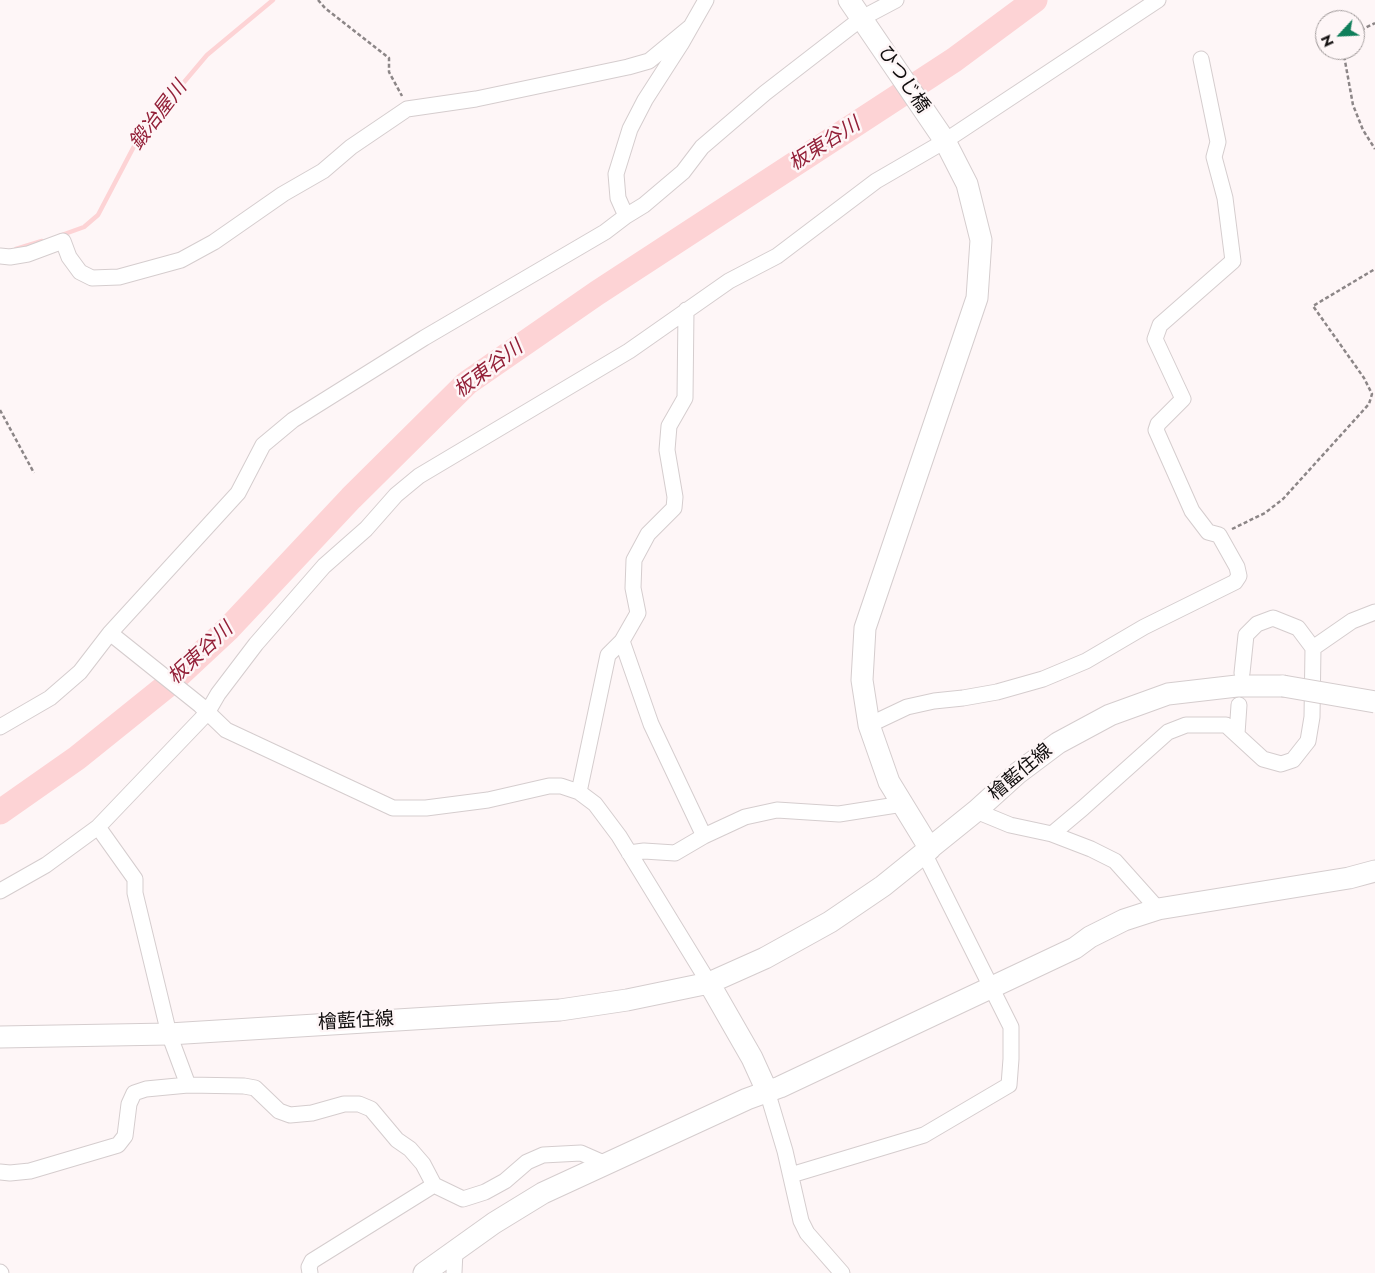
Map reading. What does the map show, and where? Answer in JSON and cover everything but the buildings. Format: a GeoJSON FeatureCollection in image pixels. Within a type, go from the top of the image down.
{"type":"FeatureCollection","features":[{"type":"Feature","properties":{"kind":"main road","name":"ひつじ橋"},"geometry":{"type":"LineString","coordinates":[[849,0],[945,141],[967,184],[981,240],[977,298],[866,628],[862,680],[869,725],[889,782],[903,804],[927,851]]}},
{"type":"Feature","properties":{"kind":"main road","name":"檜藍住線"},"geometry":{"type":"LineString","coordinates":[[0,1037],[169,1034],[560,1010],[627,1000],[709,983],[765,958],[830,922],[883,886],[976,811],[1018,773],[1058,743],[1110,715],[1168,694],[1237,686],[1283,686],[1375,702]]}},
{"type":"Feature","properties":{"kind":"main road"},"geometry":{"type":"LineString","coordinates":[[424,1273],[494,1223],[543,1193],[780,1086],[1075,948],[1090,937],[1124,920],[1158,910],[1349,878],[1375,871]]}},
{"type":"Feature","properties":{"kind":"main road"},"geometry":{"type":"LineString","coordinates":[[709,983],[752,1058],[767,1091]]}},
{"type":"Feature","properties":{"kind":"street"},"geometry":{"type":"LineString","coordinates":[[626,216],[618,198],[616,174],[630,129],[645,100],[681,44],[706,0]]}},
{"type":"Feature","properties":{"kind":"street"},"geometry":{"type":"LineString","coordinates":[[0,727],[50,698],[80,672],[114,636],[238,493],[263,445],[293,420],[424,338],[605,232],[644,205],[683,172],[702,147],[765,93],[862,18],[896,0]]}},
{"type":"Feature","properties":{"kind":"street"},"geometry":{"type":"LineString","coordinates":[[0,891],[46,865],[98,827],[218,694],[256,644],[324,566],[366,529],[396,495],[419,476],[629,351],[729,281],[777,256],[876,181],[945,141],[1158,0]]}},
{"type":"Feature","properties":{"kind":"street"},"geometry":{"type":"LineString","coordinates":[[0,256],[28,254],[63,241],[70,257],[80,272],[92,278],[119,277],[180,260],[214,242],[283,194],[324,171],[351,147],[407,109],[476,99],[649,61],[689,28]]}},
{"type":"Feature","properties":{"kind":"street"},"geometry":{"type":"LineString","coordinates":[[869,725],[907,707],[934,700],[997,692],[1043,679],[1086,661],[1144,627],[1235,582],[1238,576],[1238,567],[1219,535],[1208,532],[1192,511],[1156,430],[1158,424],[1183,399],[1155,339],[1160,325],[1233,261],[1225,198],[1214,157],[1218,142],[1201,59]]}},
{"type":"Feature","properties":{"kind":"street"},"geometry":{"type":"LineString","coordinates":[[579,792],[608,655],[622,641],[638,613],[633,588],[634,560],[648,534],[674,508],[667,450],[669,426],[685,398],[686,310]]}},
{"type":"Feature","properties":{"kind":"street"},"geometry":{"type":"LineString","coordinates":[[1314,648],[1352,621],[1375,612]]}},
{"type":"Feature","properties":{"kind":"street"},"geometry":{"type":"LineString","coordinates":[[1052,834],[1168,732],[1186,725],[1226,725],[1263,758],[1282,764],[1293,760],[1308,742],[1312,717],[1314,648],[1298,628],[1273,618],[1257,624],[1246,635],[1242,673]]}},
{"type":"Feature","properties":{"kind":"street"},"geometry":{"type":"LineString","coordinates":[[114,636],[226,730],[393,808],[426,808],[488,800],[549,786],[561,786],[579,792],[595,804],[619,836],[709,983]]}},
{"type":"Feature","properties":{"kind":"street"},"geometry":{"type":"LineString","coordinates":[[622,641],[651,724],[704,836]]}},
{"type":"Feature","properties":{"kind":"street"},"geometry":{"type":"LineString","coordinates":[[1236,734],[1239,705]]}},
{"type":"Feature","properties":{"kind":"street"},"geometry":{"type":"LineString","coordinates":[[629,853],[675,853],[704,836],[745,817],[777,810],[838,814],[903,804]]}},
{"type":"Feature","properties":{"kind":"street"},"geometry":{"type":"LineString","coordinates":[[976,811],[1010,826],[1052,834],[1091,849],[1115,862],[1158,910]]}},
{"type":"Feature","properties":{"kind":"street"},"geometry":{"type":"LineString","coordinates":[[98,827],[135,878],[135,893],[169,1034],[188,1085]]}},
{"type":"Feature","properties":{"kind":"street"},"geometry":{"type":"LineString","coordinates":[[791,1175],[924,1135],[1009,1085],[1012,1059],[1011,1027],[927,851]]}},
{"type":"Feature","properties":{"kind":"street"},"geometry":{"type":"LineString","coordinates":[[0,1172],[10,1173],[30,1170],[118,1145],[125,1136],[129,1104],[134,1093],[146,1089],[188,1085],[244,1086],[255,1088],[279,1111],[290,1115],[312,1113],[344,1104],[359,1104],[371,1110],[397,1140],[410,1149],[423,1164],[434,1185],[463,1199],[485,1192],[505,1181],[527,1162],[543,1155],[581,1153],[606,1164]]}},
{"type":"Feature","properties":{"kind":"street"},"geometry":{"type":"LineString","coordinates":[[767,1091],[791,1175],[801,1221],[807,1233],[842,1273]]}},
{"type":"Feature","properties":{"kind":"street"},"geometry":{"type":"LineString","coordinates":[[310,1273],[309,1267],[312,1260],[434,1185]]}},
{"type":"Feature","properties":{"kind":"street"},"geometry":{"type":"LineString","coordinates":[[454,1273],[455,1251]]}},
{"type":"Feature","properties":{"kind":"path"},"geometry":{"type":"LineString","coordinates":[[318,0],[389,58],[389,72],[407,109]]}},
{"type":"Feature","properties":{"kind":"path"},"geometry":{"type":"LineString","coordinates":[[1345,60],[1352,105],[1363,130],[1375,149]]}},
{"type":"Feature","properties":{"kind":"path"},"geometry":{"type":"LineString","coordinates":[[1219,535],[1265,513],[1283,500],[1368,404],[1372,394],[1364,378],[1313,306],[1375,268]]}},
{"type":"Feature","properties":{"kind":"path"},"geometry":{"type":"LineString","coordinates":[[0,410],[34,474]]}},
{"type":"Feature","properties":{"kind":"waterway","name":"鍛冶屋川"},"geometry":{"type":"LineString","coordinates":[[59,236],[84,227],[98,215],[141,133],[207,55],[273,0]]}},
{"type":"Feature","properties":{"kind":"waterway","name":"板東谷川"},"geometry":{"type":"LineString","coordinates":[[0,812],[77,758],[169,684],[229,628],[351,498],[467,383],[597,293],[954,60],[1035,0]]}},
{"type":"Feature","properties":{"kind":"waterway","name":"鍛冶屋川"},"geometry":{"type":"LineString","coordinates":[[16,249],[42,241]]}}]}
